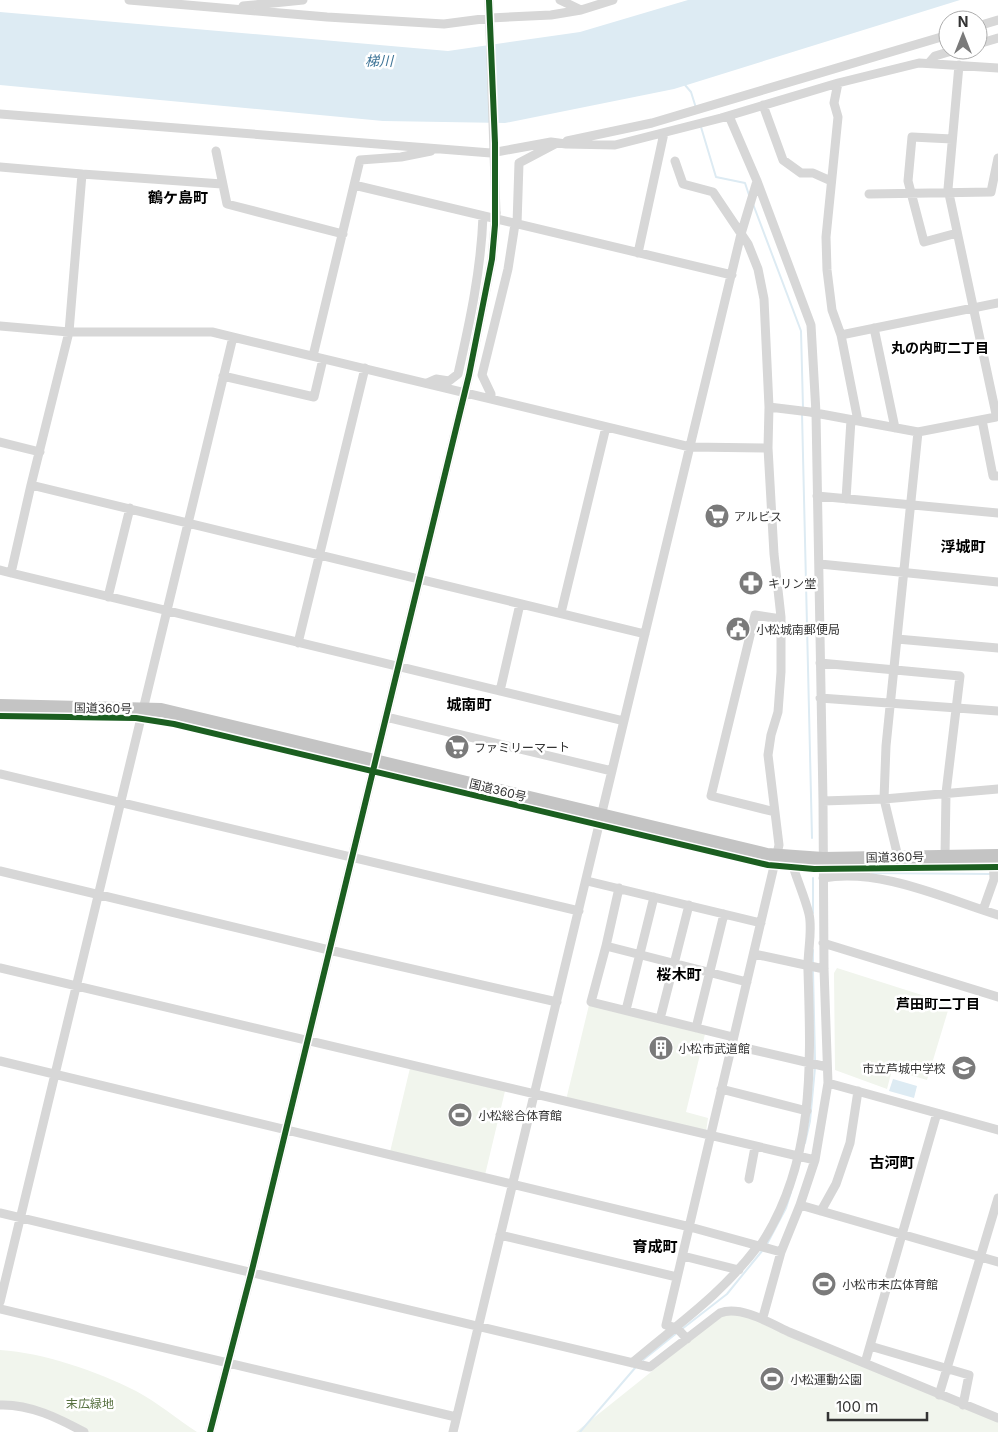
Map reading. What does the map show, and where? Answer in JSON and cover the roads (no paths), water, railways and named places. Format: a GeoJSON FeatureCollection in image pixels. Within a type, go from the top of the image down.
{"type":"FeatureCollection","features":[{"type":"Feature","properties":{"kind":"highway","name":"国道360号"},"geometry":{"type":"LineString","coordinates":[[0,706],[143,709],[174,713],[783,856],[823,859],[945,856],[995,865]]}},
{"type":"Feature","properties":{"kind":"street"},"geometry":{"type":"LineString","coordinates":[[129,0],[327,17],[444,24],[490,22],[551,15],[581,10],[613,0]]}},
{"type":"Feature","properties":{"kind":"street"},"geometry":{"type":"LineString","coordinates":[[239,9],[246,5],[302,0]]}},
{"type":"Feature","properties":{"kind":"street"},"geometry":{"type":"LineString","coordinates":[[210,1432],[251,1274],[386,717],[464,392],[492,259],[496,213],[489,0]]}},
{"type":"Feature","properties":{"kind":"street"},"geometry":{"type":"LineString","coordinates":[[560,0],[581,10]]}},
{"type":"Feature","properties":{"kind":"street"},"geometry":{"type":"LineString","coordinates":[[491,399],[491,394],[482,375],[508,269],[516,224],[519,163],[556,143],[652,123],[938,38]]}},
{"type":"Feature","properties":{"kind":"street"},"geometry":{"type":"LineString","coordinates":[[929,63],[938,55]]}},
{"type":"Feature","properties":{"kind":"street"},"geometry":{"type":"LineString","coordinates":[[0,114],[432,149],[495,148],[551,142],[615,145],[664,134],[919,63],[998,68]]}},
{"type":"Feature","properties":{"kind":"street"},"geometry":{"type":"LineString","coordinates":[[769,407],[813,412],[918,432],[996,417],[997,414],[949,193],[959,65]]}},
{"type":"Feature","properties":{"kind":"street"},"geometry":{"type":"LineString","coordinates":[[838,84],[834,103],[838,117],[826,238],[827,270],[832,310],[841,335],[855,420],[846,499]]}},
{"type":"Feature","properties":{"kind":"street"},"geometry":{"type":"LineString","coordinates":[[763,105],[783,160],[802,173],[813,173],[831,181]]}},
{"type":"Feature","properties":{"kind":"street"},"geometry":{"type":"LineString","coordinates":[[0,1213],[650,1367],[739,1270],[786,1214],[800,1205],[815,1160],[828,1083],[823,943],[820,564],[811,325],[757,181],[729,116]]}},
{"type":"Feature","properties":{"kind":"street"},"geometry":{"type":"LineString","coordinates":[[638,253],[664,134]]}},
{"type":"Feature","properties":{"kind":"street"},"geometry":{"type":"LineString","coordinates":[[952,139],[912,136],[908,181],[924,242],[957,233]]}},
{"type":"Feature","properties":{"kind":"street"},"geometry":{"type":"LineString","coordinates":[[313,356],[360,160],[401,157],[429,152],[432,149]]}},
{"type":"Feature","properties":{"kind":"street"},"geometry":{"type":"LineString","coordinates":[[216,151],[227,204],[343,234]]}},
{"type":"Feature","properties":{"kind":"street"},"geometry":{"type":"LineString","coordinates":[[869,194],[991,192],[998,158]]}},
{"type":"Feature","properties":{"kind":"street"},"geometry":{"type":"LineString","coordinates":[[676,161],[683,184],[713,192],[748,244],[758,269],[764,299],[769,407],[768,448],[780,620],[779,696],[768,755],[779,845],[810,916],[808,965],[810,1063],[806,1111],[786,1214],[781,1252],[763,1317]]}},
{"type":"Feature","properties":{"kind":"street"},"geometry":{"type":"LineString","coordinates":[[0,168],[222,184]]}},
{"type":"Feature","properties":{"kind":"street"},"geometry":{"type":"LineString","coordinates":[[11,573],[69,332],[82,174]]}},
{"type":"Feature","properties":{"kind":"street"},"geometry":{"type":"LineString","coordinates":[[453,1432],[741,234],[757,181]]}},
{"type":"Feature","properties":{"kind":"street"},"geometry":{"type":"LineString","coordinates":[[354,185],[732,275]]}},
{"type":"Feature","properties":{"kind":"street"},"geometry":{"type":"LineString","coordinates":[[426,383],[436,379],[449,381],[458,374],[474,304],[481,257],[483,216]]}},
{"type":"Feature","properties":{"kind":"street"},"geometry":{"type":"LineString","coordinates":[[841,335],[998,303]]}},
{"type":"Feature","properties":{"kind":"street"},"geometry":{"type":"LineString","coordinates":[[0,326],[69,332],[212,332],[690,447],[768,448]]}},
{"type":"Feature","properties":{"kind":"street"},"geometry":{"type":"LineString","coordinates":[[874,328],[895,428]]}},
{"type":"Feature","properties":{"kind":"street"},"geometry":{"type":"LineString","coordinates":[[0,1302],[22,1218],[97,893],[233,337]]}},
{"type":"Feature","properties":{"kind":"street"},"geometry":{"type":"LineString","coordinates":[[223,376],[314,397],[323,358]]}},
{"type":"Feature","properties":{"kind":"street"},"geometry":{"type":"LineString","coordinates":[[298,643],[365,368]]}},
{"type":"Feature","properties":{"kind":"street"},"geometry":{"type":"LineString","coordinates":[[982,420],[994,476],[998,476]]}},
{"type":"Feature","properties":{"kind":"street"},"geometry":{"type":"LineString","coordinates":[[561,614],[606,427]]}},
{"type":"Feature","properties":{"kind":"street"},"geometry":{"type":"LineString","coordinates":[[898,857],[884,799],[886,746],[892,704],[909,505],[918,432]]}},
{"type":"Feature","properties":{"kind":"street"},"geometry":{"type":"LineString","coordinates":[[0,442],[40,452]]}},
{"type":"Feature","properties":{"kind":"street"},"geometry":{"type":"LineString","coordinates":[[31,485],[645,634]]}},
{"type":"Feature","properties":{"kind":"street"},"geometry":{"type":"LineString","coordinates":[[817,496],[998,513]]}},
{"type":"Feature","properties":{"kind":"street"},"geometry":{"type":"LineString","coordinates":[[108,597],[130,508]]}},
{"type":"Feature","properties":{"kind":"street"},"geometry":{"type":"LineString","coordinates":[[820,564],[998,582]]}},
{"type":"Feature","properties":{"kind":"street"},"geometry":{"type":"LineString","coordinates":[[0,570],[166,612],[624,721]]}},
{"type":"Feature","properties":{"kind":"street"},"geometry":{"type":"LineString","coordinates":[[500,691],[520,604]]}},
{"type":"Feature","properties":{"kind":"street"},"geometry":{"type":"LineString","coordinates":[[775,812],[711,796],[755,615],[780,620]]}},
{"type":"Feature","properties":{"kind":"street"},"geometry":{"type":"LineString","coordinates":[[897,639],[998,648]]}},
{"type":"Feature","properties":{"kind":"street"},"geometry":{"type":"LineString","coordinates":[[820,664],[960,676],[946,793],[945,856]]}},
{"type":"Feature","properties":{"kind":"street"},"geometry":{"type":"LineString","coordinates":[[820,698],[998,711]]}},
{"type":"Feature","properties":{"kind":"street"},"geometry":{"type":"LineString","coordinates":[[386,717],[612,771]]}},
{"type":"Feature","properties":{"kind":"street"},"geometry":{"type":"LineString","coordinates":[[0,774],[579,911]]}},
{"type":"Feature","properties":{"kind":"street"},"geometry":{"type":"LineString","coordinates":[[823,801],[884,799],[998,789]]}},
{"type":"Feature","properties":{"kind":"street"},"geometry":{"type":"LineString","coordinates":[[681,1333],[666,1325],[761,923],[783,856]]}},
{"type":"Feature","properties":{"kind":"street"},"geometry":{"type":"LineString","coordinates":[[983,910],[995,865]]}},
{"type":"Feature","properties":{"kind":"street"},"geometry":{"type":"LineString","coordinates":[[0,871],[329,950],[557,1002]]}},
{"type":"Feature","properties":{"kind":"street"},"geometry":{"type":"LineString","coordinates":[[823,878],[861,875],[883,879],[998,915]]}},
{"type":"Feature","properties":{"kind":"street"},"geometry":{"type":"LineString","coordinates":[[587,881],[761,923]]}},
{"type":"Feature","properties":{"kind":"street"},"geometry":{"type":"LineString","coordinates":[[619,888],[591,1002],[696,1028],[733,1041],[827,1067]]}},
{"type":"Feature","properties":{"kind":"street"},"geometry":{"type":"LineString","coordinates":[[626,1010],[654,897]]}},
{"type":"Feature","properties":{"kind":"street"},"geometry":{"type":"LineString","coordinates":[[660,1019],[689,905]]}},
{"type":"Feature","properties":{"kind":"street"},"geometry":{"type":"LineString","coordinates":[[696,1028],[724,914]]}},
{"type":"Feature","properties":{"kind":"street"},"geometry":{"type":"LineString","coordinates":[[823,943],[998,997]]}},
{"type":"Feature","properties":{"kind":"street"},"geometry":{"type":"LineString","coordinates":[[606,946],[748,982]]}},
{"type":"Feature","properties":{"kind":"street"},"geometry":{"type":"LineString","coordinates":[[754,954],[824,969]]}},
{"type":"Feature","properties":{"kind":"street"},"geometry":{"type":"LineString","coordinates":[[0,968],[815,1160]]}},
{"type":"Feature","properties":{"kind":"street"},"geometry":{"type":"LineString","coordinates":[[0,1061],[690,1227],[781,1252]]}},
{"type":"Feature","properties":{"kind":"street"},"geometry":{"type":"LineString","coordinates":[[828,1083],[998,1130]]}},
{"type":"Feature","properties":{"kind":"street"},"geometry":{"type":"LineString","coordinates":[[721,1089],[806,1111]]}},
{"type":"Feature","properties":{"kind":"street"},"geometry":{"type":"LineString","coordinates":[[821,1211],[836,1184],[850,1143],[858,1091]]}},
{"type":"Feature","properties":{"kind":"street"},"geometry":{"type":"LineString","coordinates":[[865,1363],[937,1113]]}},
{"type":"Feature","properties":{"kind":"street"},"geometry":{"type":"LineString","coordinates":[[749,1178],[756,1147]]}},
{"type":"Feature","properties":{"kind":"street"},"geometry":{"type":"LineString","coordinates":[[939,1395],[998,1198]]}},
{"type":"Feature","properties":{"kind":"street"},"geometry":{"type":"LineString","coordinates":[[800,1205],[998,1262]]}},
{"type":"Feature","properties":{"kind":"street"},"geometry":{"type":"LineString","coordinates":[[500,1235],[677,1277]]}},
{"type":"Feature","properties":{"kind":"street"},"geometry":{"type":"LineString","coordinates":[[682,1256],[739,1270]]}},
{"type":"Feature","properties":{"kind":"street"},"geometry":{"type":"LineString","coordinates":[[0,1309],[456,1418]]}},
{"type":"Feature","properties":{"kind":"street"},"geometry":{"type":"LineString","coordinates":[[632,1363],[681,1333],[728,1310],[763,1317],[789,1332],[998,1418]]}},
{"type":"Feature","properties":{"kind":"street"},"geometry":{"type":"LineString","coordinates":[[870,1346],[969,1376],[963,1405]]}},
{"type":"Feature","properties":{"kind":"street"},"geometry":{"type":"LineString","coordinates":[[0,1404],[14,1404],[31,1408],[84,1432]]}},
{"type":"Feature","properties":{"kind":"water","name":"梯川"},"geometry":{"type":"Polygon","coordinates":[[[688,0],[960,0],[674,89],[505,123],[383,121],[0,85],[0,12],[448,51],[580,32],[688,0]]]}},
{"type":"Feature","properties":{"kind":"water"},"geometry":{"type":"Polygon","coordinates":[[[893,1079],[917,1086],[914,1098],[889,1091],[893,1079]]]}},
{"type":"Feature","properties":{"kind":"waterway"},"geometry":{"type":"LineString","coordinates":[[685,85],[691,92],[696,108]]}},
{"type":"Feature","properties":{"kind":"waterway"},"geometry":{"type":"LineString","coordinates":[[701,127],[716,177],[745,183],[749,195]]}},
{"type":"Feature","properties":{"kind":"waterway"},"geometry":{"type":"LineString","coordinates":[[753,204],[801,331],[803,408]]}},
{"type":"Feature","properties":{"kind":"waterway"},"geometry":{"type":"LineString","coordinates":[[802,413],[812,838]]}},
{"type":"Feature","properties":{"kind":"waterway"},"geometry":{"type":"LineString","coordinates":[[872,873],[991,874]]}},
{"type":"Feature","properties":{"kind":"waterway"},"geometry":{"type":"LineString","coordinates":[[813,878],[813,913]]}},
{"type":"Feature","properties":{"kind":"waterway"},"geometry":{"type":"LineString","coordinates":[[813,950],[813,963]]}},
{"type":"Feature","properties":{"kind":"waterway"},"geometry":{"type":"LineString","coordinates":[[813,971],[815,1060]]}},
{"type":"Feature","properties":{"kind":"waterway"},"geometry":{"type":"LineString","coordinates":[[805,1143],[810,1121],[815,1068]]}},
{"type":"Feature","properties":{"kind":"waterway"},"geometry":{"type":"LineString","coordinates":[[767,1244],[786,1208],[791,1192]]}},
{"type":"Feature","properties":{"kind":"waterway"},"geometry":{"type":"LineString","coordinates":[[682,1329],[727,1294],[762,1251]]}},
{"type":"Feature","properties":{"kind":"waterway"},"geometry":{"type":"LineString","coordinates":[[643,1360],[678,1332]]}},
{"type":"Feature","properties":{"kind":"waterway"},"geometry":{"type":"LineString","coordinates":[[580,1432],[635,1368]]}},
{"type":"Feature","properties":{"kind":"place","name":"アルビス"},"geometry":{"type":"Point","coordinates":[717,516]}},
{"type":"Feature","properties":{"kind":"place","name":"キリン堂"},"geometry":{"type":"Point","coordinates":[751,583]}},
{"type":"Feature","properties":{"kind":"place","name":"小松城南郵便局"},"geometry":{"type":"Point","coordinates":[738,629]}},
{"type":"Feature","properties":{"kind":"place","name":"ファミリーマート"},"geometry":{"type":"Point","coordinates":[457,747]}},
{"type":"Feature","properties":{"kind":"place","name":"小松市武道館"},"geometry":{"type":"Point","coordinates":[661,1048]}},
{"type":"Feature","properties":{"kind":"place","name":"市立芦城中学校"},"geometry":{"type":"Point","coordinates":[964,1068]}},
{"type":"Feature","properties":{"kind":"place","name":"小松総合体育館"},"geometry":{"type":"Point","coordinates":[460,1115]}},
{"type":"Feature","properties":{"kind":"place","name":"小松市末広体育館"},"geometry":{"type":"Point","coordinates":[824,1284]}},
{"type":"Feature","properties":{"kind":"place","name":"小松運動公園"},"geometry":{"type":"Point","coordinates":[772,1379]}},
{"type":"Feature","properties":{"kind":"district","name":"鶴ケ島町"},"geometry":{"type":"Point","coordinates":[178,197]}},
{"type":"Feature","properties":{"kind":"district","name":"丸の内町二丁目"},"geometry":{"type":"Point","coordinates":[940,347]}},
{"type":"Feature","properties":{"kind":"district","name":"浮城町"},"geometry":{"type":"Point","coordinates":[963,546]}},
{"type":"Feature","properties":{"kind":"district","name":"城南町"},"geometry":{"type":"Point","coordinates":[469,704]}},
{"type":"Feature","properties":{"kind":"district","name":"桜木町"},"geometry":{"type":"Point","coordinates":[679,974]}},
{"type":"Feature","properties":{"kind":"district","name":"芦田町二丁目"},"geometry":{"type":"Point","coordinates":[938,1003]}},
{"type":"Feature","properties":{"kind":"district","name":"古河町"},"geometry":{"type":"Point","coordinates":[892,1162]}},
{"type":"Feature","properties":{"kind":"district","name":"育成町"},"geometry":{"type":"Point","coordinates":[655,1246]}},
{"type":"Feature","properties":{"kind":"park label","name":"末広緑地"},"geometry":{"type":"Point","coordinates":[90,1403]}}]}
